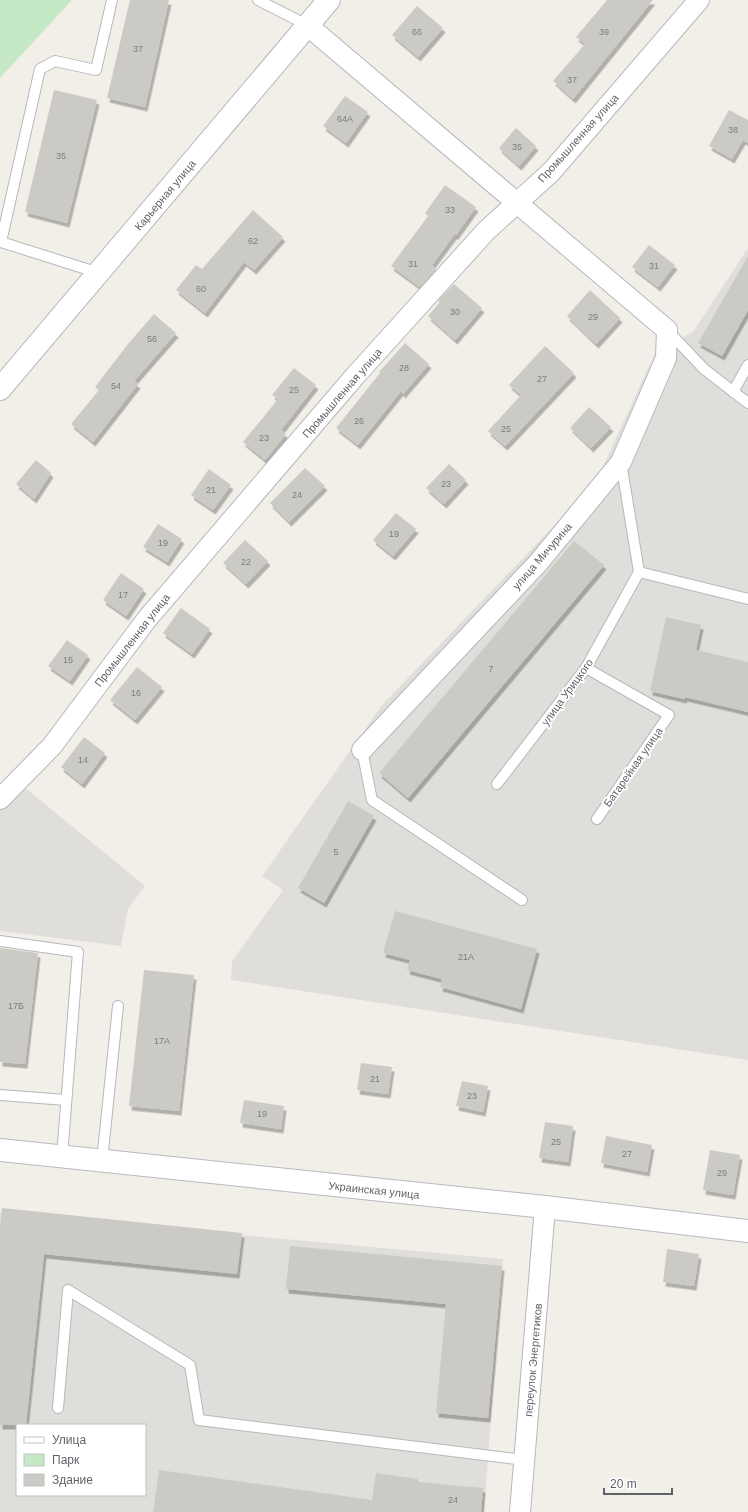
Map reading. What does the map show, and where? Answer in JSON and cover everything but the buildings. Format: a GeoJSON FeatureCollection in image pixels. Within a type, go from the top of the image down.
{"type":"FeatureCollection","features":[{"type":"Feature","properties":{"kind":"main road","name":"Карьерная улица"},"geometry":{"type":"LineString","coordinates":[[0,388],[329,0]]}},
{"type":"Feature","properties":{"kind":"main road","name":"Украинская улица"},"geometry":{"type":"LineString","coordinates":[[0,1150],[545,1207],[748,1232]]}},
{"type":"Feature","properties":{"kind":"street","name":"Промышленная улица"},"geometry":{"type":"LineString","coordinates":[[0,799],[52,746],[147,619],[355,376],[486,232],[551,172],[699,0]]}},
{"type":"Feature","properties":{"kind":"street"},"geometry":{"type":"LineString","coordinates":[[307,25],[667,330]]}},
{"type":"Feature","properties":{"kind":"street","name":"улица Мичурина"},"geometry":{"type":"LineString","coordinates":[[362,750],[538,563],[620,462],[666,358],[667,330]]}},
{"type":"Feature","properties":{"kind":"street","name":"переулок Энергетиков"},"geometry":{"type":"LineString","coordinates":[[520,1512],[545,1207]]}},
{"type":"Feature","properties":{"kind":"lane"},"geometry":{"type":"LineString","coordinates":[[99,273],[1,242],[40,69],[55,61],[96,70],[112,0]]}},
{"type":"Feature","properties":{"kind":"lane"},"geometry":{"type":"LineString","coordinates":[[258,0],[307,25]]}},
{"type":"Feature","properties":{"kind":"lane"},"geometry":{"type":"LineString","coordinates":[[667,330],[704,369],[748,403]]}},
{"type":"Feature","properties":{"kind":"lane"},"geometry":{"type":"LineString","coordinates":[[733,392],[748,365]]}},
{"type":"Feature","properties":{"kind":"lane"},"geometry":{"type":"LineString","coordinates":[[620,462],[639,572],[748,599]]}},
{"type":"Feature","properties":{"kind":"lane","name":"улица Урицкого"},"geometry":{"type":"LineString","coordinates":[[497,784],[586,668],[639,572]]}},
{"type":"Feature","properties":{"kind":"lane","name":"Батарейная улица"},"geometry":{"type":"LineString","coordinates":[[586,668],[669,715],[597,819]]}},
{"type":"Feature","properties":{"kind":"lane"},"geometry":{"type":"LineString","coordinates":[[362,750],[372,800],[522,900]]}},
{"type":"Feature","properties":{"kind":"lane"},"geometry":{"type":"LineString","coordinates":[[0,941],[78,952],[62,1157]]}},
{"type":"Feature","properties":{"kind":"lane"},"geometry":{"type":"LineString","coordinates":[[102,1161],[118,1006]]}},
{"type":"Feature","properties":{"kind":"lane"},"geometry":{"type":"LineString","coordinates":[[0,1095],[66,1100]]}},
{"type":"Feature","properties":{"kind":"lane"},"geometry":{"type":"LineString","coordinates":[[58,1408],[68,1290],[190,1365],[199,1420],[524,1460]]}},
{"type":"Feature","properties":{"kind":"shaded area"},"geometry":{"type":"Polygon","coordinates":[[[748,248],[748,1060],[231,980],[232,961],[283,890],[262,876],[382,705],[596,482],[655,353],[693,332],[748,248]]]}},
{"type":"Feature","properties":{"kind":"shaded area"},"geometry":{"type":"Polygon","coordinates":[[[12,777],[145,886],[128,909],[121,946],[0,931],[0,789],[12,777]]]}},
{"type":"Feature","properties":{"kind":"shaded area"},"geometry":{"type":"Polygon","coordinates":[[[0,1213],[503,1259],[484,1512],[0,1512],[0,1213]]]}},
{"type":"Feature","properties":{"kind":"green space"},"geometry":{"type":"Polygon","coordinates":[[[0,0],[72,0],[0,78],[0,0]]]}}]}
